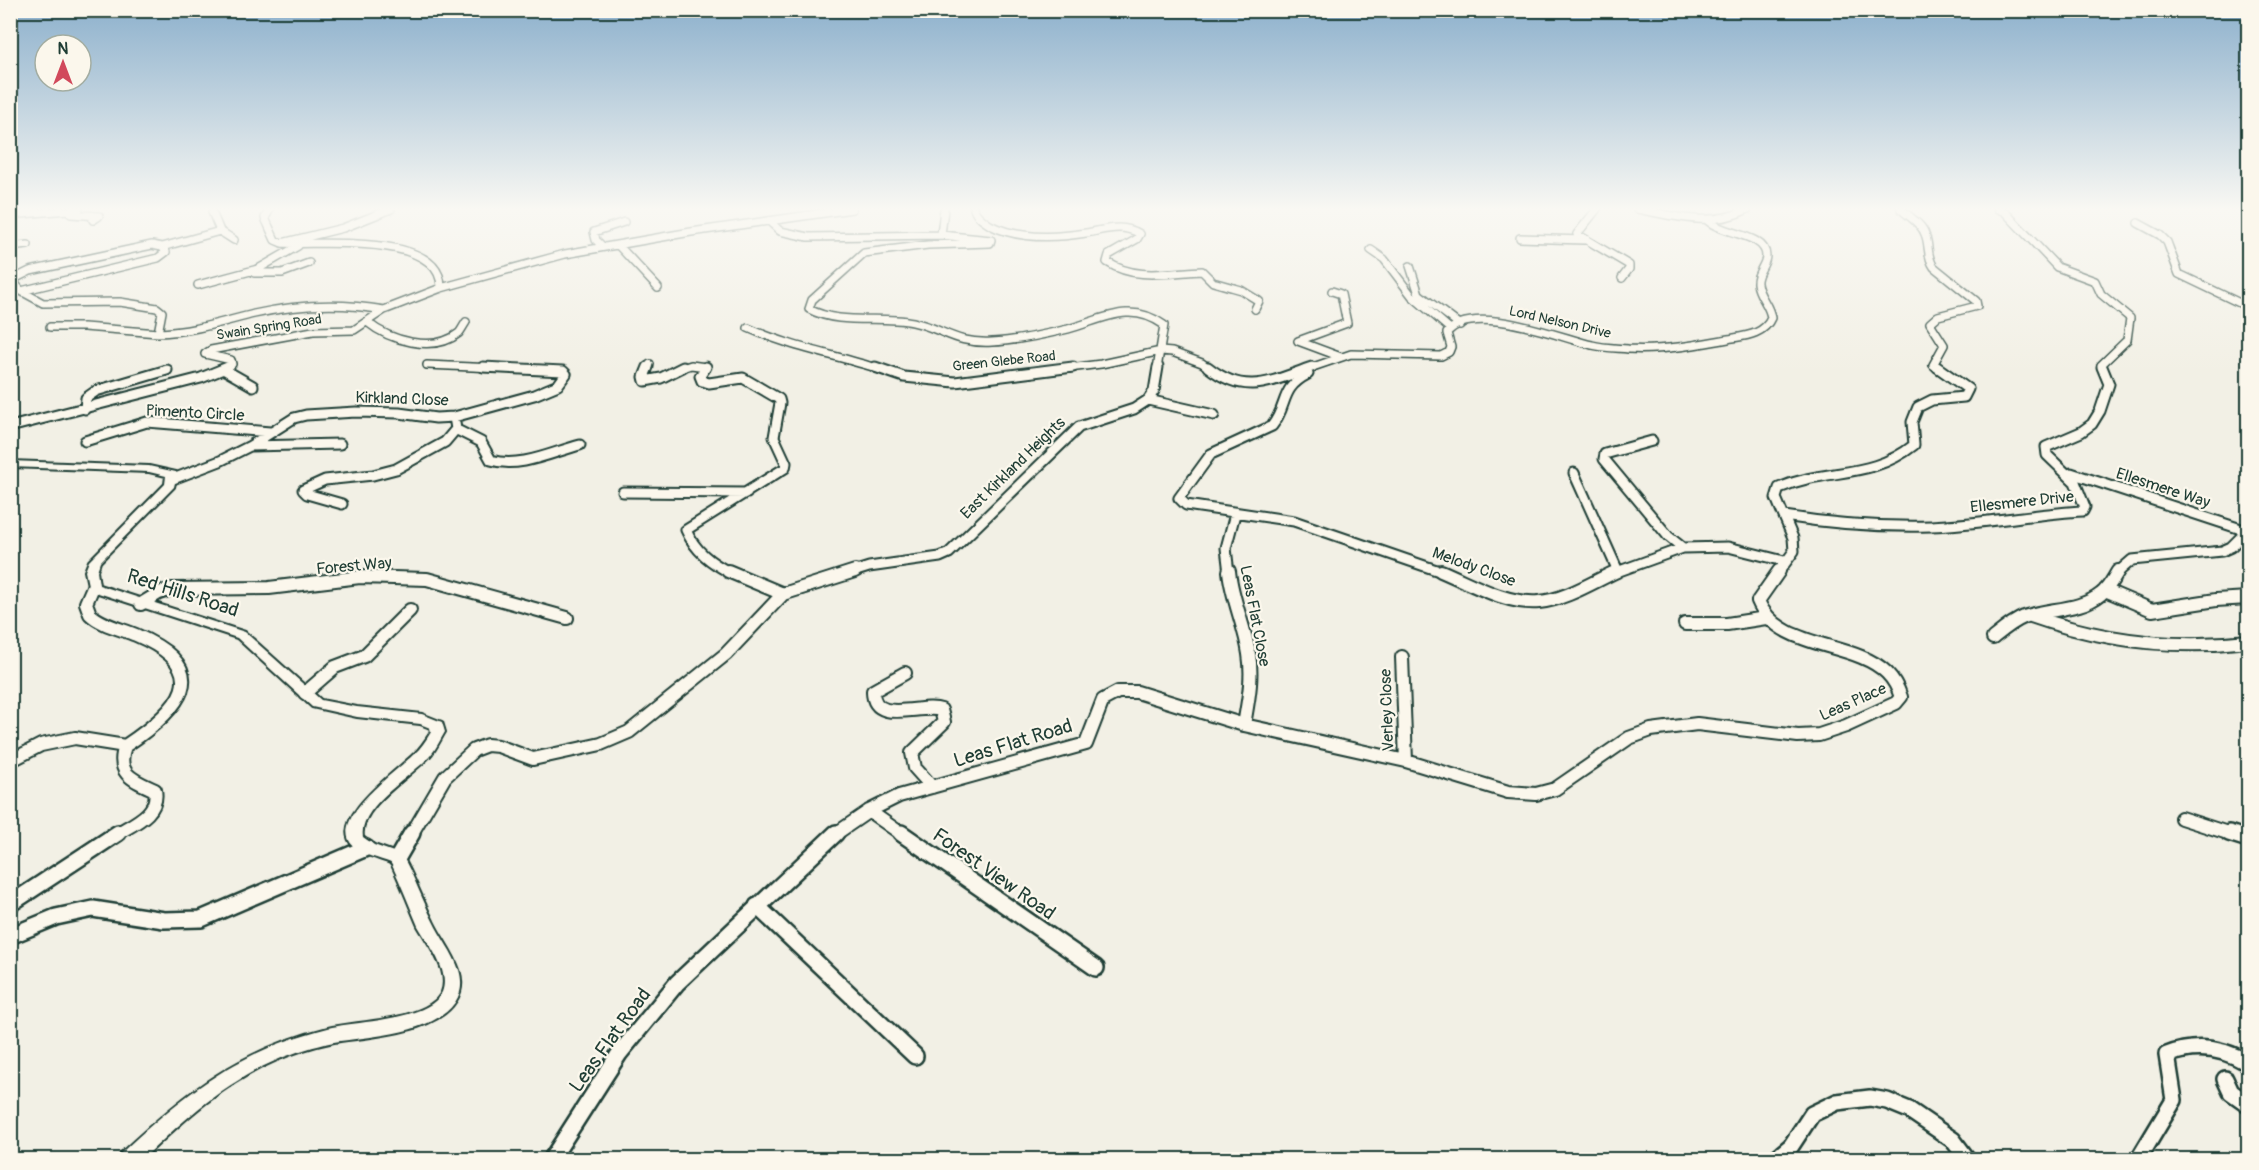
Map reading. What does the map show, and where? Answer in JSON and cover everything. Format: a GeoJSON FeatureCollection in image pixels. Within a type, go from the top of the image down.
{"type":"FeatureCollection","features":[{"type":"Feature","properties":{"kind":"main road"},"geometry":{"type":"LineString","coordinates":[[10,464],[149,469],[172,474],[173,480],[95,561],[91,571],[93,587]]}},
{"type":"Feature","properties":{"kind":"main road","name":"Red Hills Road"},"geometry":{"type":"LineString","coordinates":[[93,587],[241,635],[316,704],[357,712],[423,719],[437,725],[438,732],[425,752],[386,786],[366,808],[355,825],[357,840],[366,848]]}},
{"type":"Feature","properties":{"kind":"main road"},"geometry":{"type":"LineString","coordinates":[[128,1160],[202,1092],[243,1066],[287,1047],[309,1041],[421,1018],[439,1008],[451,995],[453,980],[444,953],[431,934],[397,859],[366,848]]}},
{"type":"Feature","properties":{"kind":"street"},"geometry":{"type":"LineString","coordinates":[[62,264],[30,271],[12,280],[21,291],[35,301],[52,304],[120,302],[149,305],[162,312],[158,333]]}},
{"type":"Feature","properties":{"kind":"street"},"geometry":{"type":"LineString","coordinates":[[21,291],[135,264]]}},
{"type":"Feature","properties":{"kind":"street"},"geometry":{"type":"LineString","coordinates":[[198,285],[258,269],[267,264]]}},
{"type":"Feature","properties":{"kind":"street"},"geometry":{"type":"LineString","coordinates":[[258,269],[254,273],[282,274],[308,264]]}},
{"type":"Feature","properties":{"kind":"street"},"geometry":{"type":"LineString","coordinates":[[431,264],[442,283],[441,288]]}},
{"type":"Feature","properties":{"kind":"street","name":"Swain Spring Road"},"geometry":{"type":"LineString","coordinates":[[225,370],[231,366],[232,361],[207,355],[206,352],[313,332],[351,331],[384,310],[441,288],[526,264]]}},
{"type":"Feature","properties":{"kind":"street"},"geometry":{"type":"LineString","coordinates":[[635,264],[658,288]]}},
{"type":"Feature","properties":{"kind":"street"},"geometry":{"type":"LineString","coordinates":[[850,264],[812,300],[808,309],[825,315],[920,324],[952,339],[993,342],[1074,328],[1107,315],[1134,314],[1152,318],[1164,325],[1154,391],[1148,400],[1214,415]]}},
{"type":"Feature","properties":{"kind":"street"},"geometry":{"type":"LineString","coordinates":[[1109,264],[1114,267],[1156,274],[1202,271],[1213,282],[1250,294],[1259,301],[1255,309]]}},
{"type":"Feature","properties":{"kind":"street"},"geometry":{"type":"LineString","coordinates":[[1161,351],[1172,352],[1202,363],[1223,379],[1258,386],[1341,357],[1360,353],[1441,356],[1449,352],[1451,347],[1447,333],[1450,329],[1405,290],[1389,264]]}},
{"type":"Feature","properties":{"kind":"street"},"geometry":{"type":"LineString","coordinates":[[1622,278],[1629,268],[1626,264]]}},
{"type":"Feature","properties":{"kind":"street","name":"Lord Nelson Drive"},"geometry":{"type":"LineString","coordinates":[[1450,329],[1460,325],[1493,321],[1523,326],[1595,346],[1659,350],[1749,335],[1763,329],[1770,321],[1771,315],[1756,280],[1757,274],[1766,264]]}},
{"type":"Feature","properties":{"kind":"street"},"geometry":{"type":"LineString","coordinates":[[1685,624],[1727,624],[1766,618],[1759,609],[1758,601],[1784,561],[1794,550],[1792,538],[1776,498],[1779,488],[1791,481],[1816,475],[1864,472],[1888,463],[1906,453],[1914,445],[1912,422],[1918,407],[1932,400],[1964,397],[1968,394],[1968,389],[1963,384],[1933,365],[1935,358],[1942,353],[1944,345],[1930,323],[1938,316],[1977,306],[1976,301],[1932,264]]}},
{"type":"Feature","properties":{"kind":"street","name":"Ellesmere Drive"},"geometry":{"type":"LineString","coordinates":[[1784,516],[1819,522],[1931,526],[2034,514],[2083,511],[2085,507],[2079,485],[2071,473],[2047,455],[2046,447],[2055,440],[2081,432],[2092,425],[2109,384],[2101,365],[2124,348],[2131,327],[2130,318],[2101,294],[2095,281],[2057,267],[2054,264]]}},
{"type":"Feature","properties":{"kind":"street"},"geometry":{"type":"LineString","coordinates":[[2173,264],[2179,274],[2248,307]]}},
{"type":"Feature","properties":{"kind":"street"},"geometry":{"type":"LineString","coordinates":[[1410,267],[1411,276],[1419,294],[1460,325]]}},
{"type":"Feature","properties":{"kind":"street"},"geometry":{"type":"LineString","coordinates":[[1332,291],[1341,294],[1347,323],[1299,338],[1298,341],[1341,357]]}},
{"type":"Feature","properties":{"kind":"street"},"geometry":{"type":"LineString","coordinates":[[50,327],[84,327],[158,333],[202,328],[310,304],[349,304],[384,310]]}},
{"type":"Feature","properties":{"kind":"street"},"geometry":{"type":"LineString","coordinates":[[367,322],[378,333],[394,340],[419,342],[436,341],[455,336],[461,332],[460,329],[466,322]]}},
{"type":"Feature","properties":{"kind":"street","name":"Green Glebe Road"},"geometry":{"type":"LineString","coordinates":[[748,328],[774,340],[836,355],[904,377],[955,382],[1101,364],[1161,351]]}},
{"type":"Feature","properties":{"kind":"street","name":"Melody Close"},"geometry":{"type":"LineString","coordinates":[[1329,362],[1290,385],[1285,393],[1278,420],[1272,426],[1211,454],[1194,474],[1179,498],[1185,505],[1294,521],[1433,568],[1506,597],[1531,602],[1541,602],[1565,594],[1618,571],[1683,548],[1728,547],[1784,561]]}},
{"type":"Feature","properties":{"kind":"street"},"geometry":{"type":"LineString","coordinates":[[650,364],[644,377],[645,381],[654,381],[684,367],[701,365],[706,367],[700,376],[702,381],[709,383],[743,378],[779,399],[774,437],[786,463],[784,468],[687,530],[688,537],[713,565],[783,594]]}},
{"type":"Feature","properties":{"kind":"street","name":"Kirkland Close"},"geometry":{"type":"LineString","coordinates":[[173,480],[220,461],[294,418],[317,414],[367,412],[399,412],[436,418],[453,417],[534,395],[558,385],[566,374],[563,371],[427,365]]}},
{"type":"Feature","properties":{"kind":"street"},"geometry":{"type":"LineString","coordinates":[[85,409],[86,398],[96,391],[167,370]]}},
{"type":"Feature","properties":{"kind":"street"},"geometry":{"type":"LineString","coordinates":[[10,427],[85,409],[225,370],[253,386]]}},
{"type":"Feature","properties":{"kind":"street","name":"East Kirkland Heights"},"geometry":{"type":"LineString","coordinates":[[397,859],[445,777],[474,750],[487,746],[498,746],[533,759],[562,755],[601,744],[629,732],[726,654],[783,594],[869,567],[940,557],[949,553],[1079,427],[1134,409],[1148,400]]}},
{"type":"Feature","properties":{"kind":"street"},"geometry":{"type":"LineString","coordinates":[[342,504],[307,494],[303,490],[320,481],[366,476],[396,469],[446,442],[457,430],[458,424],[453,417]]}},
{"type":"Feature","properties":{"kind":"street","name":"Pimento Circle"},"geometry":{"type":"LineString","coordinates":[[85,441],[147,422],[270,432]]}},
{"type":"Feature","properties":{"kind":"street"},"geometry":{"type":"LineString","coordinates":[[457,430],[481,441],[491,460],[500,463],[515,462],[580,445]]}},
{"type":"Feature","properties":{"kind":"street"},"geometry":{"type":"LineString","coordinates":[[1652,441],[1605,453],[1604,459],[1662,529],[1683,548]]}},
{"type":"Feature","properties":{"kind":"street"},"geometry":{"type":"LineString","coordinates":[[249,446],[340,444]]}},
{"type":"Feature","properties":{"kind":"street"},"geometry":{"type":"LineString","coordinates":[[1574,473],[1618,571]]}},
{"type":"Feature","properties":{"kind":"street","name":"Ellesmere Way"},"geometry":{"type":"LineString","coordinates":[[2071,473],[2248,530]]}},
{"type":"Feature","properties":{"kind":"street"},"geometry":{"type":"LineString","coordinates":[[623,492],[747,493]]}},
{"type":"Feature","properties":{"kind":"street","name":"Leas Flat Close"},"geometry":{"type":"LineString","coordinates":[[1235,514],[1226,548],[1230,585],[1249,654],[1251,686],[1244,725]]}},
{"type":"Feature","properties":{"kind":"street"},"geometry":{"type":"LineString","coordinates":[[1993,638],[2013,622],[2029,615],[2079,605],[2105,590],[2121,565],[2132,560],[2222,551],[2231,547],[2248,530]]}},
{"type":"Feature","properties":{"kind":"street","name":"Forest Way"},"geometry":{"type":"LineString","coordinates":[[141,604],[159,593],[172,589],[269,588],[360,578],[410,577],[427,579],[567,618]]}},
{"type":"Feature","properties":{"kind":"street"},"geometry":{"type":"LineString","coordinates":[[10,904],[60,869],[145,816],[155,806],[157,797],[155,790],[129,777],[120,765],[120,756],[125,746],[155,727],[167,715],[180,696],[184,685],[183,670],[173,656],[162,648],[94,618],[87,612],[85,605],[93,587]]}},
{"type":"Feature","properties":{"kind":"street"},"geometry":{"type":"LineString","coordinates":[[2105,590],[2152,610],[2216,600],[2248,598]]}},
{"type":"Feature","properties":{"kind":"street"},"geometry":{"type":"LineString","coordinates":[[305,693],[335,666],[364,657],[410,610]]}},
{"type":"Feature","properties":{"kind":"street"},"geometry":{"type":"LineString","coordinates":[[2029,615],[2063,628],[2124,641],[2228,644],[2248,641]]}},
{"type":"Feature","properties":{"kind":"street","name":"Leas Place"},"geometry":{"type":"LineString","coordinates":[[1697,723],[1798,736],[1819,735],[1896,704],[1901,697],[1896,683],[1885,670],[1868,660],[1788,631],[1766,618]]}},
{"type":"Feature","properties":{"kind":"street","name":"Verley Close"},"geometry":{"type":"LineString","coordinates":[[1402,657],[1406,761]]}},
{"type":"Feature","properties":{"kind":"street"},"geometry":{"type":"LineString","coordinates":[[905,673],[873,691],[871,696],[874,701],[894,712],[929,707],[941,710],[944,722],[912,753],[910,760],[913,767],[932,787]]}},
{"type":"Feature","properties":{"kind":"street","name":"Leas Flat Road"},"geometry":{"type":"LineString","coordinates":[[551,1160],[619,1054],[677,983],[832,836],[869,811],[899,795],[1086,744],[1103,700],[1118,692],[1137,692],[1244,725],[1406,761],[1508,792],[1536,794],[1555,789],[1629,738],[1651,730],[1697,723]]}},
{"type":"Feature","properties":{"kind":"street"},"geometry":{"type":"LineString","coordinates":[[10,761],[41,746],[75,738],[125,746]]}},
{"type":"Feature","properties":{"kind":"street","name":"Forest View Road"},"geometry":{"type":"LineString","coordinates":[[869,811],[1096,968]]}},
{"type":"Feature","properties":{"kind":"street"},"geometry":{"type":"LineString","coordinates":[[2181,818],[2248,838]]}},
{"type":"Feature","properties":{"kind":"street"},"geometry":{"type":"LineString","coordinates":[[10,936],[42,922],[102,908],[174,922],[201,919],[366,848]]}},
{"type":"Feature","properties":{"kind":"street"},"geometry":{"type":"LineString","coordinates":[[757,906],[915,1056]]}},
{"type":"Feature","properties":{"kind":"street"},"geometry":{"type":"LineString","coordinates":[[2138,1160],[2174,1100],[2168,1055],[2178,1050],[2216,1051],[2236,1055],[2248,1063]]}},
{"type":"Feature","properties":{"kind":"street"},"geometry":{"type":"LineString","coordinates":[[2225,1079],[2231,1092],[2248,1104]]}},
{"type":"Feature","properties":{"kind":"street"},"geometry":{"type":"LineString","coordinates":[[1774,1160],[1791,1146],[1812,1114],[1837,1102],[1870,1098],[1887,1101],[1909,1110],[1953,1140],[1968,1160]]}}]}
